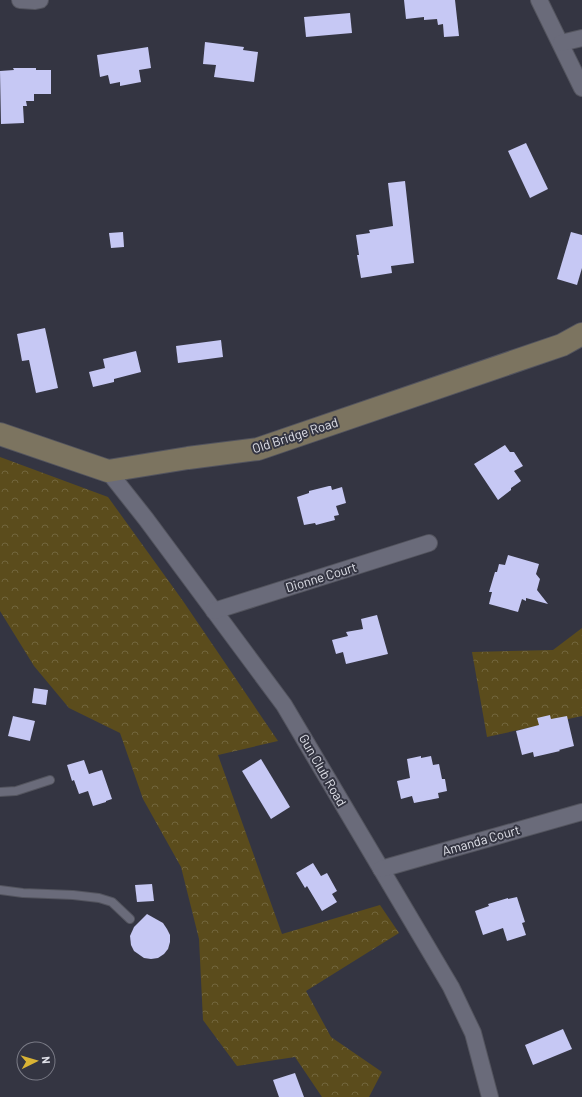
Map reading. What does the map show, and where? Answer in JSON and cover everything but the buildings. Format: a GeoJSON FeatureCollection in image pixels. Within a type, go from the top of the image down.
{"type":"FeatureCollection","features":[{"type":"Feature","properties":{"kind":"street"},"geometry":{"type":"LineString","coordinates":[[20,0],[40,0]]}},
{"type":"Feature","properties":{"kind":"street"},"geometry":{"type":"LineString","coordinates":[[539,0],[582,88]]}},
{"type":"Feature","properties":{"kind":"street"},"geometry":{"type":"LineString","coordinates":[[561,43],[582,38]]}},
{"type":"Feature","properties":{"kind":"street","name":"Old Bridge Road"},"geometry":{"type":"LineString","coordinates":[[0,434],[108,471],[188,458],[258,449],[562,345],[582,334]]}},
{"type":"Feature","properties":{"kind":"street","name":"Gun Club Road"},"geometry":{"type":"LineString","coordinates":[[108,471],[146,519],[284,705],[451,988],[473,1033],[490,1097]]}},
{"type":"Feature","properties":{"kind":"street","name":"Dionne Court"},"geometry":{"type":"LineString","coordinates":[[214,611],[429,543]]}},
{"type":"Feature","properties":{"kind":"street","name":"Amanda Court"},"geometry":{"type":"LineString","coordinates":[[381,869],[582,812]]}},
{"type":"Feature","properties":{"kind":"lane"},"geometry":{"type":"LineString","coordinates":[[0,792],[16,791],[50,780]]}},
{"type":"Feature","properties":{"kind":"lane"},"geometry":{"type":"LineString","coordinates":[[0,890],[99,898],[112,902],[130,919]]}},
{"type":"Feature","properties":{"kind":"green space"},"geometry":{"type":"Polygon","coordinates":[[[0,457],[108,497],[183,601],[278,741],[218,755],[282,934],[380,905],[399,933],[306,991],[331,1037],[382,1072],[369,1097],[322,1097],[295,1057],[237,1066],[203,1020],[199,939],[181,867],[143,799],[120,733],[69,708],[34,666],[0,611],[0,457]]]}},
{"type":"Feature","properties":{"kind":"green space"},"geometry":{"type":"Polygon","coordinates":[[[582,628],[582,716],[487,737],[472,652],[553,650],[582,628]]]}}]}
